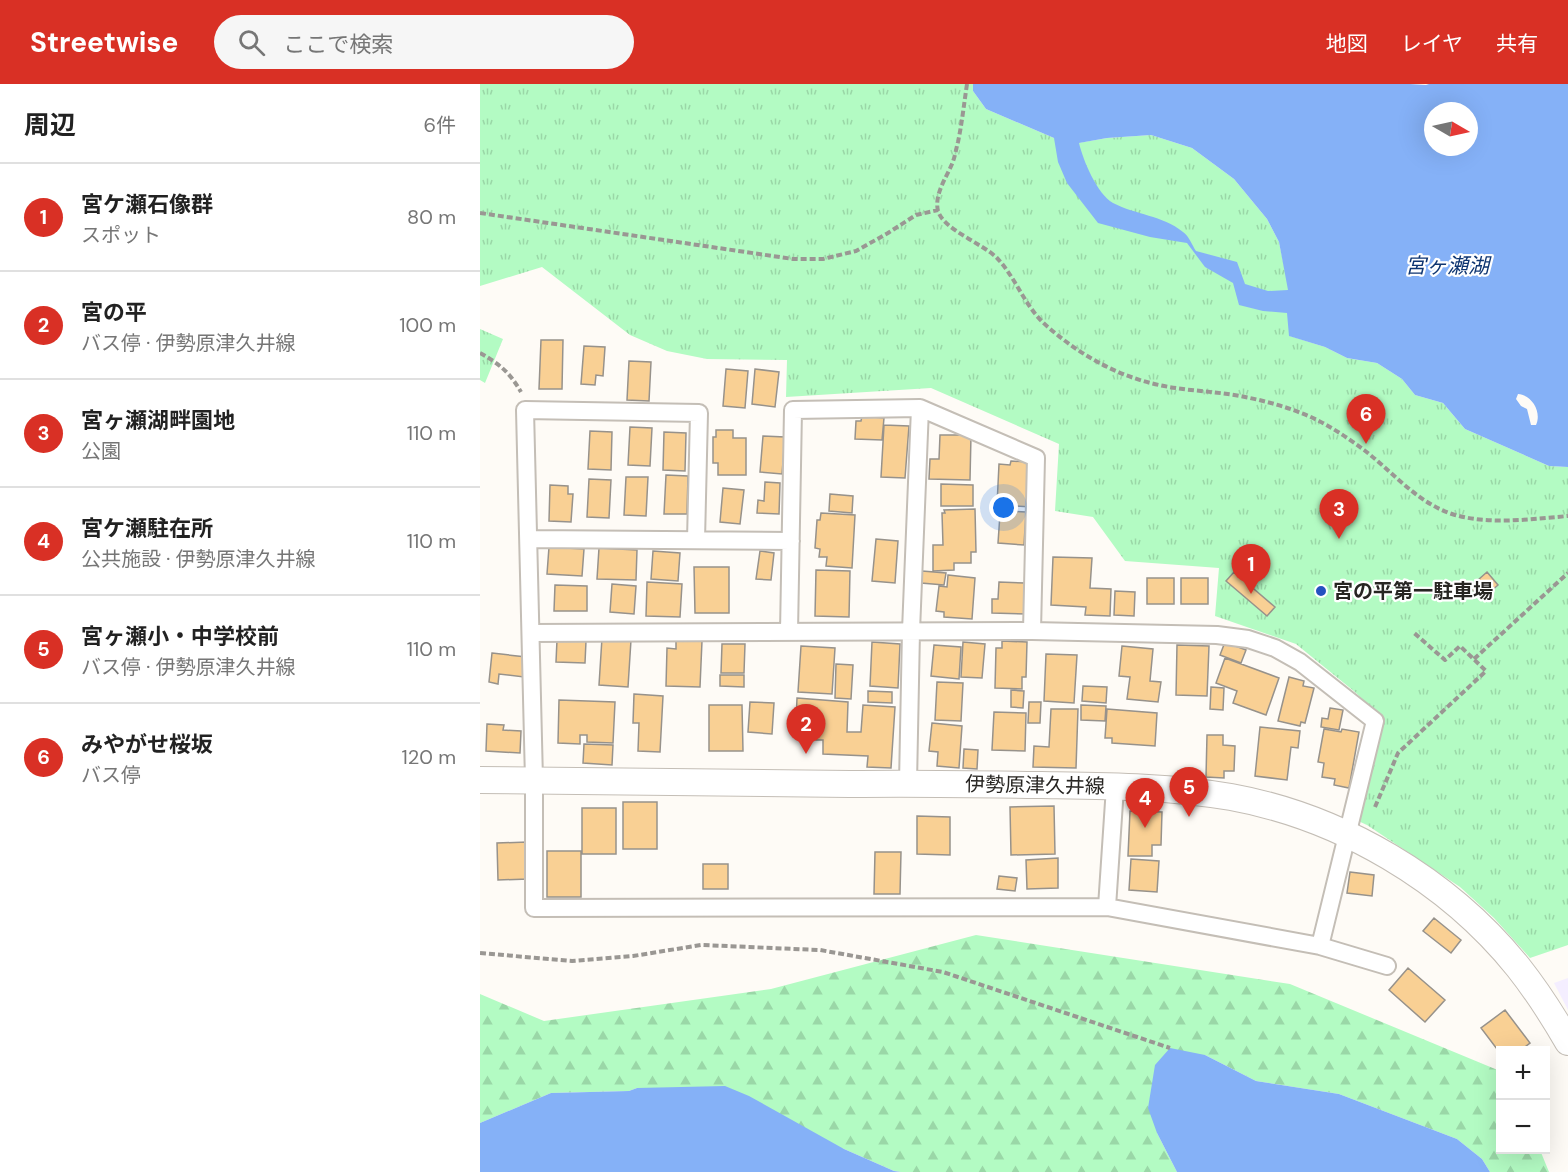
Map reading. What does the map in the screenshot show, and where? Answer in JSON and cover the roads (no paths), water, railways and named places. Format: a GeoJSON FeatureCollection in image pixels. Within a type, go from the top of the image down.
{"type":"FeatureCollection","features":[{"type":"Feature","properties":{"kind":"main road","name":"伊勢原津久井線"},"geometry":{"type":"LineString","coordinates":[[480,780],[908,783],[1174,789],[1232,797],[1287,810],[1347,834],[1395,860],[1436,888],[1477,923],[1517,966],[1546,1005],[1568,1042]]}},
{"type":"Feature","properties":{"kind":"street"},"geometry":{"type":"LineString","coordinates":[[908,783],[911,631],[920,408]]}},
{"type":"Feature","properties":{"kind":"street"},"geometry":{"type":"LineString","coordinates":[[789,632],[793,410],[920,408],[1036,458],[1032,631]]}},
{"type":"Feature","properties":{"kind":"street"},"geometry":{"type":"LineString","coordinates":[[696,540],[699,413],[525,410],[534,780],[534,908],[1107,908],[1320,946],[1387,966]]}},
{"type":"Feature","properties":{"kind":"street"},"geometry":{"type":"LineString","coordinates":[[528,539],[791,541]]}},
{"type":"Feature","properties":{"kind":"street"},"geometry":{"type":"LineString","coordinates":[[531,633],[1032,631],[1217,635],[1248,639],[1275,648],[1300,662],[1376,721],[1320,946]]}},
{"type":"Feature","properties":{"kind":"street"},"geometry":{"type":"LineString","coordinates":[[1107,908],[1115,787]]}},
{"type":"Feature","properties":{"kind":"water","name":"宮ヶ瀬湖"},"geometry":{"type":"Polygon","coordinates":[[[973,84],[1568,84],[1568,467],[1549,466],[1465,429],[1443,403],[1415,395],[1402,379],[1377,363],[1347,358],[1325,347],[1289,336],[1287,313],[1263,311],[1239,305],[1233,283],[1205,267],[1187,243],[1150,237],[1098,223],[1067,183],[1058,162],[1054,138],[986,109],[973,91],[973,84]],[[1151,135],[1107,138],[1079,143],[1092,176],[1107,199],[1122,207],[1175,226],[1187,236],[1196,251],[1237,262],[1245,284],[1268,291],[1288,290],[1279,242],[1267,219],[1234,179],[1192,148],[1151,135]],[[1518,394],[1516,399],[1521,406],[1527,409],[1531,425],[1536,425],[1537,410],[1528,397],[1518,394]]]}},
{"type":"Feature","properties":{"kind":"water"},"geometry":{"type":"Polygon","coordinates":[[[1170,1048],[1205,1055],[1256,1081],[1339,1094],[1457,1139],[1482,1159],[1490,1172],[1177,1172],[1157,1133],[1148,1108],[1155,1065],[1170,1048]]]}},
{"type":"Feature","properties":{"kind":"water"},"geometry":{"type":"Polygon","coordinates":[[[725,1086],[749,1096],[844,1149],[901,1172],[480,1172],[480,1123],[551,1093],[725,1086]]]}},
{"type":"Feature","properties":{"kind":"place","name":"みやがせ桜坂"},"geometry":{"type":"Point","coordinates":[1366,444]}},
{"type":"Feature","properties":{"kind":"place","name":"宮ヶ瀬湖畔園地"},"geometry":{"type":"Point","coordinates":[1339,539]}},
{"type":"Feature","properties":{"kind":"place","name":"宮の平第一駐車場"},"geometry":{"type":"Point","coordinates":[1321,591]}},
{"type":"Feature","properties":{"kind":"place","name":"宮ケ瀬石像群"},"geometry":{"type":"Point","coordinates":[1251,594]}},
{"type":"Feature","properties":{"kind":"place","name":"宮の平"},"geometry":{"type":"Point","coordinates":[806,754]}},
{"type":"Feature","properties":{"kind":"place","name":"宮ヶ瀬小・中学校前"},"geometry":{"type":"Point","coordinates":[1189,817]}},
{"type":"Feature","properties":{"kind":"place","name":"宮ケ瀬駐在所"},"geometry":{"type":"Point","coordinates":[1145,828]}}]}
